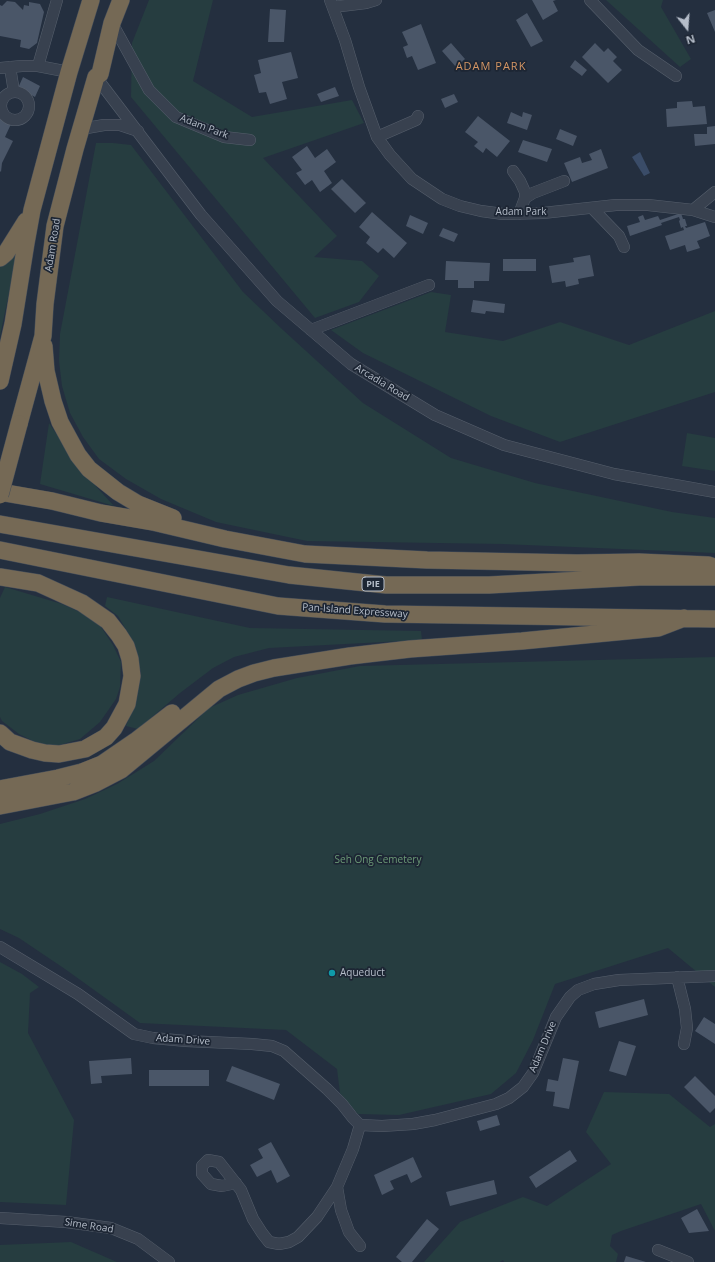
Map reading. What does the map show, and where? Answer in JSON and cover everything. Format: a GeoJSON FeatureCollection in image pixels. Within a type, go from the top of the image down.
{"type":"FeatureCollection","features":[{"type":"Feature","properties":{"kind":"highway"},"geometry":{"type":"LineString","coordinates":[[0,382],[13,324],[32,210],[69,72],[91,0]]}},
{"type":"Feature","properties":{"kind":"highway","name":"Adam Road"},"geometry":{"type":"LineString","coordinates":[[0,495],[43,336],[45,304],[55,226],[96,77],[100,74],[112,23],[121,0]]}},
{"type":"Feature","properties":{"kind":"highway"},"geometry":{"type":"LineString","coordinates":[[0,258],[6,252],[32,210]]}},
{"type":"Feature","properties":{"kind":"highway"},"geometry":{"type":"LineString","coordinates":[[43,336],[46,371],[60,422],[78,455],[89,469],[118,492],[138,504],[171,518],[192,524],[225,539]]}},
{"type":"Feature","properties":{"kind":"highway"},"geometry":{"type":"LineString","coordinates":[[0,492],[153,522],[225,539],[305,554],[427,560],[577,563],[639,562],[708,565],[715,567]]}},
{"type":"Feature","properties":{"kind":"highway","name":"PIE"},"geometry":{"type":"LineString","coordinates":[[0,524],[288,575],[386,585],[489,585],[639,577],[715,577]]}},
{"type":"Feature","properties":{"kind":"highway","name":"Pan-Island Expressway"},"geometry":{"type":"LineString","coordinates":[[0,550],[278,606],[385,614],[715,619]]}},
{"type":"Feature","properties":{"kind":"highway"},"geometry":{"type":"LineString","coordinates":[[0,577],[38,583],[82,603],[108,621],[126,646],[130,659],[132,676],[127,704],[114,728],[106,737],[86,749],[59,754],[45,753],[10,742],[0,733]]}},
{"type":"Feature","properties":{"kind":"highway"},"geometry":{"type":"LineString","coordinates":[[0,806],[73,792],[96,783],[121,770],[219,689],[238,679],[274,668],[350,656],[444,646],[522,641],[652,629],[669,625],[684,618]]}},
{"type":"Feature","properties":{"kind":"highway"},"geometry":{"type":"LineString","coordinates":[[0,789],[58,778],[82,772],[102,764],[137,740],[185,702],[210,688],[219,689]]}},
{"type":"Feature","properties":{"kind":"street"},"geometry":{"type":"LineString","coordinates":[[38,66],[57,0]]}},
{"type":"Feature","properties":{"kind":"street"},"geometry":{"type":"LineString","coordinates":[[332,3],[366,3],[376,0]]}},
{"type":"Feature","properties":{"kind":"street"},"geometry":{"type":"LineString","coordinates":[[590,0],[638,50],[676,76]]}},
{"type":"Feature","properties":{"kind":"street","name":"Adam Park"},"geometry":{"type":"LineString","coordinates":[[332,3],[359,87],[378,138],[390,155],[412,179],[442,199],[460,206],[502,214],[519,214],[616,205],[648,205],[693,210],[715,217]]}},
{"type":"Feature","properties":{"kind":"street","name":"Adam Park"},"geometry":{"type":"LineString","coordinates":[[112,23],[149,90],[176,117],[224,137],[250,140]]}},
{"type":"Feature","properties":{"kind":"street"},"geometry":{"type":"LineString","coordinates":[[14,92],[5,68],[38,66],[69,72]]}},
{"type":"Feature","properties":{"kind":"street","name":"Arcadia Road"},"geometry":{"type":"LineString","coordinates":[[96,77],[206,220],[277,301],[351,364],[428,411],[504,445],[614,474],[715,492]]}},
{"type":"Feature","properties":{"kind":"street"},"geometry":{"type":"LineString","coordinates":[[378,138],[416,120],[418,116]]}},
{"type":"Feature","properties":{"kind":"street"},"geometry":{"type":"LineString","coordinates":[[81,129],[104,125],[120,125],[138,131]]}},
{"type":"Feature","properties":{"kind":"street"},"geometry":{"type":"LineString","coordinates":[[513,171],[525,192],[525,198],[519,214]]}},
{"type":"Feature","properties":{"kind":"street"},"geometry":{"type":"LineString","coordinates":[[525,198],[533,193],[564,182]]}},
{"type":"Feature","properties":{"kind":"street"},"geometry":{"type":"LineString","coordinates":[[693,210],[715,192]]}},
{"type":"Feature","properties":{"kind":"street"},"geometry":{"type":"LineString","coordinates":[[592,208],[618,236],[624,247]]}},
{"type":"Feature","properties":{"kind":"street"},"geometry":{"type":"LineString","coordinates":[[311,330],[429,285]]}},
{"type":"Feature","properties":{"kind":"street","name":"Adam Drive"},"geometry":{"type":"LineString","coordinates":[[0,947],[78,994],[134,1034],[153,1038],[186,1041],[259,1044],[272,1046],[284,1051],[327,1089],[360,1124],[382,1126],[414,1124],[459,1114],[509,1098],[523,1087],[533,1073],[556,1017],[570,996],[578,990],[594,984],[619,980],[715,976]]}},
{"type":"Feature","properties":{"kind":"street"},"geometry":{"type":"LineString","coordinates":[[677,977],[685,1009],[687,1028],[684,1044]]}},
{"type":"Feature","properties":{"kind":"street"},"geometry":{"type":"LineString","coordinates":[[236,1183],[241,1190],[253,1219],[269,1242],[279,1244],[289,1242],[298,1237],[317,1217],[336,1187],[353,1149],[360,1124]]}},
{"type":"Feature","properties":{"kind":"street"},"geometry":{"type":"LineString","coordinates":[[336,1187],[348,1232],[360,1246]]}},
{"type":"Feature","properties":{"kind":"street","name":"Sime Road"},"geometry":{"type":"LineString","coordinates":[[0,1218],[66,1222],[111,1228],[138,1239],[169,1262]]}},
{"type":"Feature","properties":{"kind":"street"},"geometry":{"type":"LineString","coordinates":[[658,1250],[688,1262]]}},
{"type":"Feature","properties":{"kind":"green space"},"geometry":{"type":"Polygon","coordinates":[[[149,0],[213,0],[193,81],[252,117],[352,100],[364,123],[263,158],[337,236],[314,257],[362,261],[379,276],[359,302],[315,318],[131,97],[132,43],[149,0]]]}},
{"type":"Feature","properties":{"kind":"green space"},"geometry":{"type":"Polygon","coordinates":[[[606,0],[663,0],[661,7],[691,59],[680,67],[606,0]]]}},
{"type":"Feature","properties":{"kind":"green space"},"geometry":{"type":"Polygon","coordinates":[[[96,143],[131,145],[243,292],[363,403],[451,458],[535,483],[672,512],[715,518],[715,553],[503,544],[307,541],[216,522],[161,499],[126,479],[99,459],[83,437],[70,413],[62,386],[59,361],[60,334],[96,143]]]}},
{"type":"Feature","properties":{"kind":"green space"},"geometry":{"type":"Polygon","coordinates":[[[18,250],[0,336],[0,265],[18,250]]]}},
{"type":"Feature","properties":{"kind":"green space"},"geometry":{"type":"Polygon","coordinates":[[[431,292],[451,295],[445,332],[503,341],[560,322],[629,345],[715,311],[715,392],[560,442],[491,416],[363,353],[331,330],[431,292]]]}},
{"type":"Feature","properties":{"kind":"green space"},"geometry":{"type":"Polygon","coordinates":[[[49,423],[80,469],[114,506],[40,484],[49,423]]]}},
{"type":"Feature","properties":{"kind":"green space"},"geometry":{"type":"Polygon","coordinates":[[[687,433],[715,438],[715,471],[682,466],[687,433]]]}},
{"type":"Feature","properties":{"kind":"green space"},"geometry":{"type":"Polygon","coordinates":[[[5,587],[62,604],[82,613],[101,627],[113,645],[121,662],[120,687],[116,699],[100,722],[80,739],[53,747],[33,741],[19,734],[2,721],[0,717],[0,598],[5,587]]]}},
{"type":"Feature","properties":{"kind":"green space"},"geometry":{"type":"Polygon","coordinates":[[[107,597],[250,628],[421,631],[422,640],[269,648],[234,657],[213,668],[180,693],[138,729],[126,726],[135,704],[141,674],[134,643],[118,616],[105,606],[107,597]]]}},
{"type":"Feature","properties":{"kind":"green space","name":"Seh Ong Cemetery"},"geometry":{"type":"Polygon","coordinates":[[[715,657],[715,987],[668,948],[555,984],[533,1040],[516,1073],[491,1094],[399,1115],[358,1114],[340,1093],[337,1069],[286,1030],[140,1023],[19,938],[0,929],[0,824],[40,814],[85,799],[117,784],[154,761],[209,708],[238,695],[297,678],[360,666],[715,657]]]}},
{"type":"Feature","properties":{"kind":"green space"},"geometry":{"type":"Polygon","coordinates":[[[0,962],[22,974],[39,987],[30,993],[28,1033],[74,1120],[66,1205],[0,1202],[0,962]]]}},
{"type":"Feature","properties":{"kind":"green space"},"geometry":{"type":"Polygon","coordinates":[[[604,1092],[669,1094],[710,1127],[715,1124],[715,1231],[701,1204],[612,1235],[610,1246],[618,1254],[616,1262],[504,1262],[503,1260],[500,1262],[424,1262],[460,1222],[523,1197],[547,1206],[611,1164],[586,1132],[604,1092]]]}},
{"type":"Feature","properties":{"kind":"green space"},"geometry":{"type":"Polygon","coordinates":[[[71,1242],[117,1262],[0,1262],[0,1245],[71,1242]]]}},
{"type":"Feature","properties":{"kind":"water"},"geometry":{"type":"Polygon","coordinates":[[[640,152],[650,173],[644,176],[632,157],[640,152]]]}},
{"type":"Feature","properties":{"kind":"building"},"geometry":{"type":"Polygon","coordinates":[[[532,0],[556,0],[553,1],[558,11],[543,20],[532,0]]]}},
{"type":"Feature","properties":{"kind":"building"},"geometry":{"type":"Polygon","coordinates":[[[7,1],[15,2],[23,10],[24,5],[29,6],[29,2],[40,4],[44,12],[37,43],[29,49],[20,47],[21,40],[0,36],[0,5],[2,6],[7,1]]]}},
{"type":"Feature","properties":{"kind":"building"},"geometry":{"type":"Polygon","coordinates":[[[270,9],[286,10],[284,42],[268,42],[270,9]]]}},
{"type":"Feature","properties":{"kind":"building"},"geometry":{"type":"Polygon","coordinates":[[[715,10],[715,32],[707,13],[715,10]]]}},
{"type":"Feature","properties":{"kind":"building"},"geometry":{"type":"Polygon","coordinates":[[[527,13],[543,41],[531,47],[516,20],[527,13]]]}},
{"type":"Feature","properties":{"kind":"building"},"geometry":{"type":"Polygon","coordinates":[[[421,24],[436,63],[418,70],[412,56],[407,58],[403,47],[408,45],[402,32],[421,24]]]}},
{"type":"Feature","properties":{"kind":"building"},"geometry":{"type":"Polygon","coordinates":[[[451,43],[465,59],[456,67],[442,51],[451,43]]]}},
{"type":"Feature","properties":{"kind":"building"},"geometry":{"type":"Polygon","coordinates":[[[595,43],[604,52],[608,48],[617,57],[613,61],[622,70],[608,83],[582,57],[595,43]]]}},
{"type":"Feature","properties":{"kind":"building"},"geometry":{"type":"Polygon","coordinates":[[[291,52],[298,78],[282,82],[287,99],[270,104],[266,92],[259,93],[254,75],[261,73],[258,60],[291,52]]]}},
{"type":"Feature","properties":{"kind":"building"},"geometry":{"type":"Polygon","coordinates":[[[575,60],[587,70],[582,76],[570,67],[575,60]]]}},
{"type":"Feature","properties":{"kind":"building"},"geometry":{"type":"Polygon","coordinates":[[[23,77],[40,86],[35,97],[18,88],[23,77]]]}},
{"type":"Feature","properties":{"kind":"building"},"geometry":{"type":"Polygon","coordinates":[[[335,87],[339,96],[321,102],[317,94],[335,87]]]}},
{"type":"Feature","properties":{"kind":"building"},"geometry":{"type":"Polygon","coordinates":[[[454,94],[458,102],[445,108],[441,99],[454,94]]]}},
{"type":"Feature","properties":{"kind":"building"},"geometry":{"type":"Polygon","coordinates":[[[692,101],[693,107],[705,106],[707,124],[667,127],[666,109],[677,108],[677,102],[692,101]]]}},
{"type":"Feature","properties":{"kind":"building"},"geometry":{"type":"Polygon","coordinates":[[[511,112],[522,117],[523,112],[532,115],[527,130],[507,123],[511,112]]]}},
{"type":"Feature","properties":{"kind":"building"},"geometry":{"type":"Polygon","coordinates":[[[478,116],[510,141],[497,157],[486,148],[483,153],[474,146],[478,142],[465,132],[478,116]]]}},
{"type":"Feature","properties":{"kind":"building"},"geometry":{"type":"Polygon","coordinates":[[[0,118],[11,124],[5,137],[13,141],[2,163],[1,172],[0,171],[0,118]]]}},
{"type":"Feature","properties":{"kind":"building"},"geometry":{"type":"Polygon","coordinates":[[[715,126],[715,144],[695,146],[694,134],[707,134],[707,127],[715,126]]]}},
{"type":"Feature","properties":{"kind":"building"},"geometry":{"type":"Polygon","coordinates":[[[560,129],[577,136],[573,146],[556,139],[560,129]]]}},
{"type":"Feature","properties":{"kind":"building"},"geometry":{"type":"Polygon","coordinates":[[[523,140],[552,149],[547,162],[518,152],[523,140]]]}},
{"type":"Feature","properties":{"kind":"building"},"geometry":{"type":"Polygon","coordinates":[[[307,146],[315,158],[327,149],[336,162],[324,171],[332,183],[320,192],[312,180],[305,185],[296,173],[302,170],[292,157],[307,146]]]}},
{"type":"Feature","properties":{"kind":"building"},"geometry":{"type":"Polygon","coordinates":[[[601,149],[608,168],[572,182],[564,163],[580,157],[582,163],[592,160],[589,154],[601,149]]]}},
{"type":"Feature","properties":{"kind":"building"},"geometry":{"type":"Polygon","coordinates":[[[342,179],[366,203],[355,213],[331,189],[342,179]]]}},
{"type":"Feature","properties":{"kind":"building"},"geometry":{"type":"Polygon","coordinates":[[[372,212],[407,243],[394,258],[383,248],[378,253],[366,243],[370,237],[359,227],[372,212]]]}},
{"type":"Feature","properties":{"kind":"building"},"geometry":{"type":"Polygon","coordinates":[[[681,213],[683,219],[685,219],[687,226],[685,226],[686,228],[705,222],[710,236],[697,241],[700,248],[687,252],[685,245],[670,250],[665,236],[684,230],[683,227],[681,228],[679,217],[661,223],[662,225],[630,236],[627,226],[640,222],[638,217],[643,215],[645,220],[658,216],[660,220],[681,213]]]}},
{"type":"Feature","properties":{"kind":"building"},"geometry":{"type":"Polygon","coordinates":[[[410,215],[428,223],[423,234],[406,226],[410,215]]]}},
{"type":"Feature","properties":{"kind":"building"},"geometry":{"type":"Polygon","coordinates":[[[443,228],[458,234],[454,242],[439,236],[443,228]]]}},
{"type":"Feature","properties":{"kind":"building"},"geometry":{"type":"Polygon","coordinates":[[[590,255],[594,276],[578,279],[579,284],[566,287],[565,281],[552,283],[549,266],[574,262],[573,258],[590,255]]]}},
{"type":"Feature","properties":{"kind":"building"},"geometry":{"type":"Polygon","coordinates":[[[503,259],[536,259],[536,271],[503,271],[503,259]]]}},
{"type":"Feature","properties":{"kind":"building"},"geometry":{"type":"Polygon","coordinates":[[[446,261],[490,263],[489,281],[474,281],[474,288],[458,288],[458,280],[445,280],[446,261]]]}},
{"type":"Feature","properties":{"kind":"building"},"geometry":{"type":"Polygon","coordinates":[[[473,300],[505,304],[504,313],[486,311],[485,314],[471,312],[473,300]]]}},
{"type":"Feature","properties":{"kind":"building"},"geometry":{"type":"Polygon","coordinates":[[[644,999],[648,1015],[599,1028],[595,1012],[644,999]]]}},
{"type":"Feature","properties":{"kind":"building"},"geometry":{"type":"Polygon","coordinates":[[[704,1017],[715,1024],[715,1044],[695,1031],[704,1017]]]}},
{"type":"Feature","properties":{"kind":"building"},"geometry":{"type":"Polygon","coordinates":[[[619,1041],[636,1046],[626,1076],[609,1071],[619,1041]]]}},
{"type":"Feature","properties":{"kind":"building"},"geometry":{"type":"Polygon","coordinates":[[[131,1058],[132,1074],[101,1076],[102,1083],[91,1084],[89,1061],[131,1058]]]}},
{"type":"Feature","properties":{"kind":"building"},"geometry":{"type":"Polygon","coordinates":[[[563,1058],[579,1061],[569,1109],[553,1106],[555,1092],[546,1091],[548,1079],[558,1081],[563,1058]]]}},
{"type":"Feature","properties":{"kind":"building"},"geometry":{"type":"Polygon","coordinates":[[[232,1066],[280,1084],[274,1100],[226,1081],[232,1066]]]}},
{"type":"Feature","properties":{"kind":"building"},"geometry":{"type":"Polygon","coordinates":[[[149,1070],[209,1070],[209,1086],[149,1086],[149,1070]]]}},
{"type":"Feature","properties":{"kind":"building"},"geometry":{"type":"Polygon","coordinates":[[[695,1076],[715,1096],[715,1108],[710,1113],[684,1087],[695,1076]]]}},
{"type":"Feature","properties":{"kind":"building"},"geometry":{"type":"Polygon","coordinates":[[[497,1115],[500,1125],[480,1131],[477,1121],[497,1115]]]}},
{"type":"Feature","properties":{"kind":"building"},"geometry":{"type":"Polygon","coordinates":[[[271,1142],[290,1176],[277,1183],[271,1170],[257,1177],[250,1165],[263,1158],[258,1149],[271,1142]]]}},
{"type":"Feature","properties":{"kind":"building"},"geometry":{"type":"Polygon","coordinates":[[[570,1150],[577,1161],[536,1188],[529,1177],[570,1150]]]}},
{"type":"Feature","properties":{"kind":"building"},"geometry":{"type":"Polygon","coordinates":[[[413,1157],[422,1177],[411,1183],[407,1174],[390,1181],[394,1189],[382,1195],[374,1175],[413,1157]]]}},
{"type":"Feature","properties":{"kind":"building"},"geometry":{"type":"Polygon","coordinates":[[[494,1180],[497,1194],[450,1206],[446,1192],[494,1180]]]}},
{"type":"Feature","properties":{"kind":"building"},"geometry":{"type":"Polygon","coordinates":[[[697,1209],[709,1231],[689,1233],[681,1218],[697,1209]]]}},
{"type":"Feature","properties":{"kind":"building"},"geometry":{"type":"Polygon","coordinates":[[[427,1219],[439,1229],[412,1262],[402,1262],[396,1257],[427,1219]]]}},
{"type":"Feature","properties":{"kind":"building"},"geometry":{"type":"Polygon","coordinates":[[[626,1256],[646,1262],[624,1262],[626,1256]]]}},
{"type":"Feature","properties":{"kind":"place","name":"Aqueduct"},"geometry":{"type":"Point","coordinates":[332,973]}},
{"type":"Feature","properties":{"kind":"district","name":"ADAM PARK"},"geometry":{"type":"Point","coordinates":[491,67]}}]}
